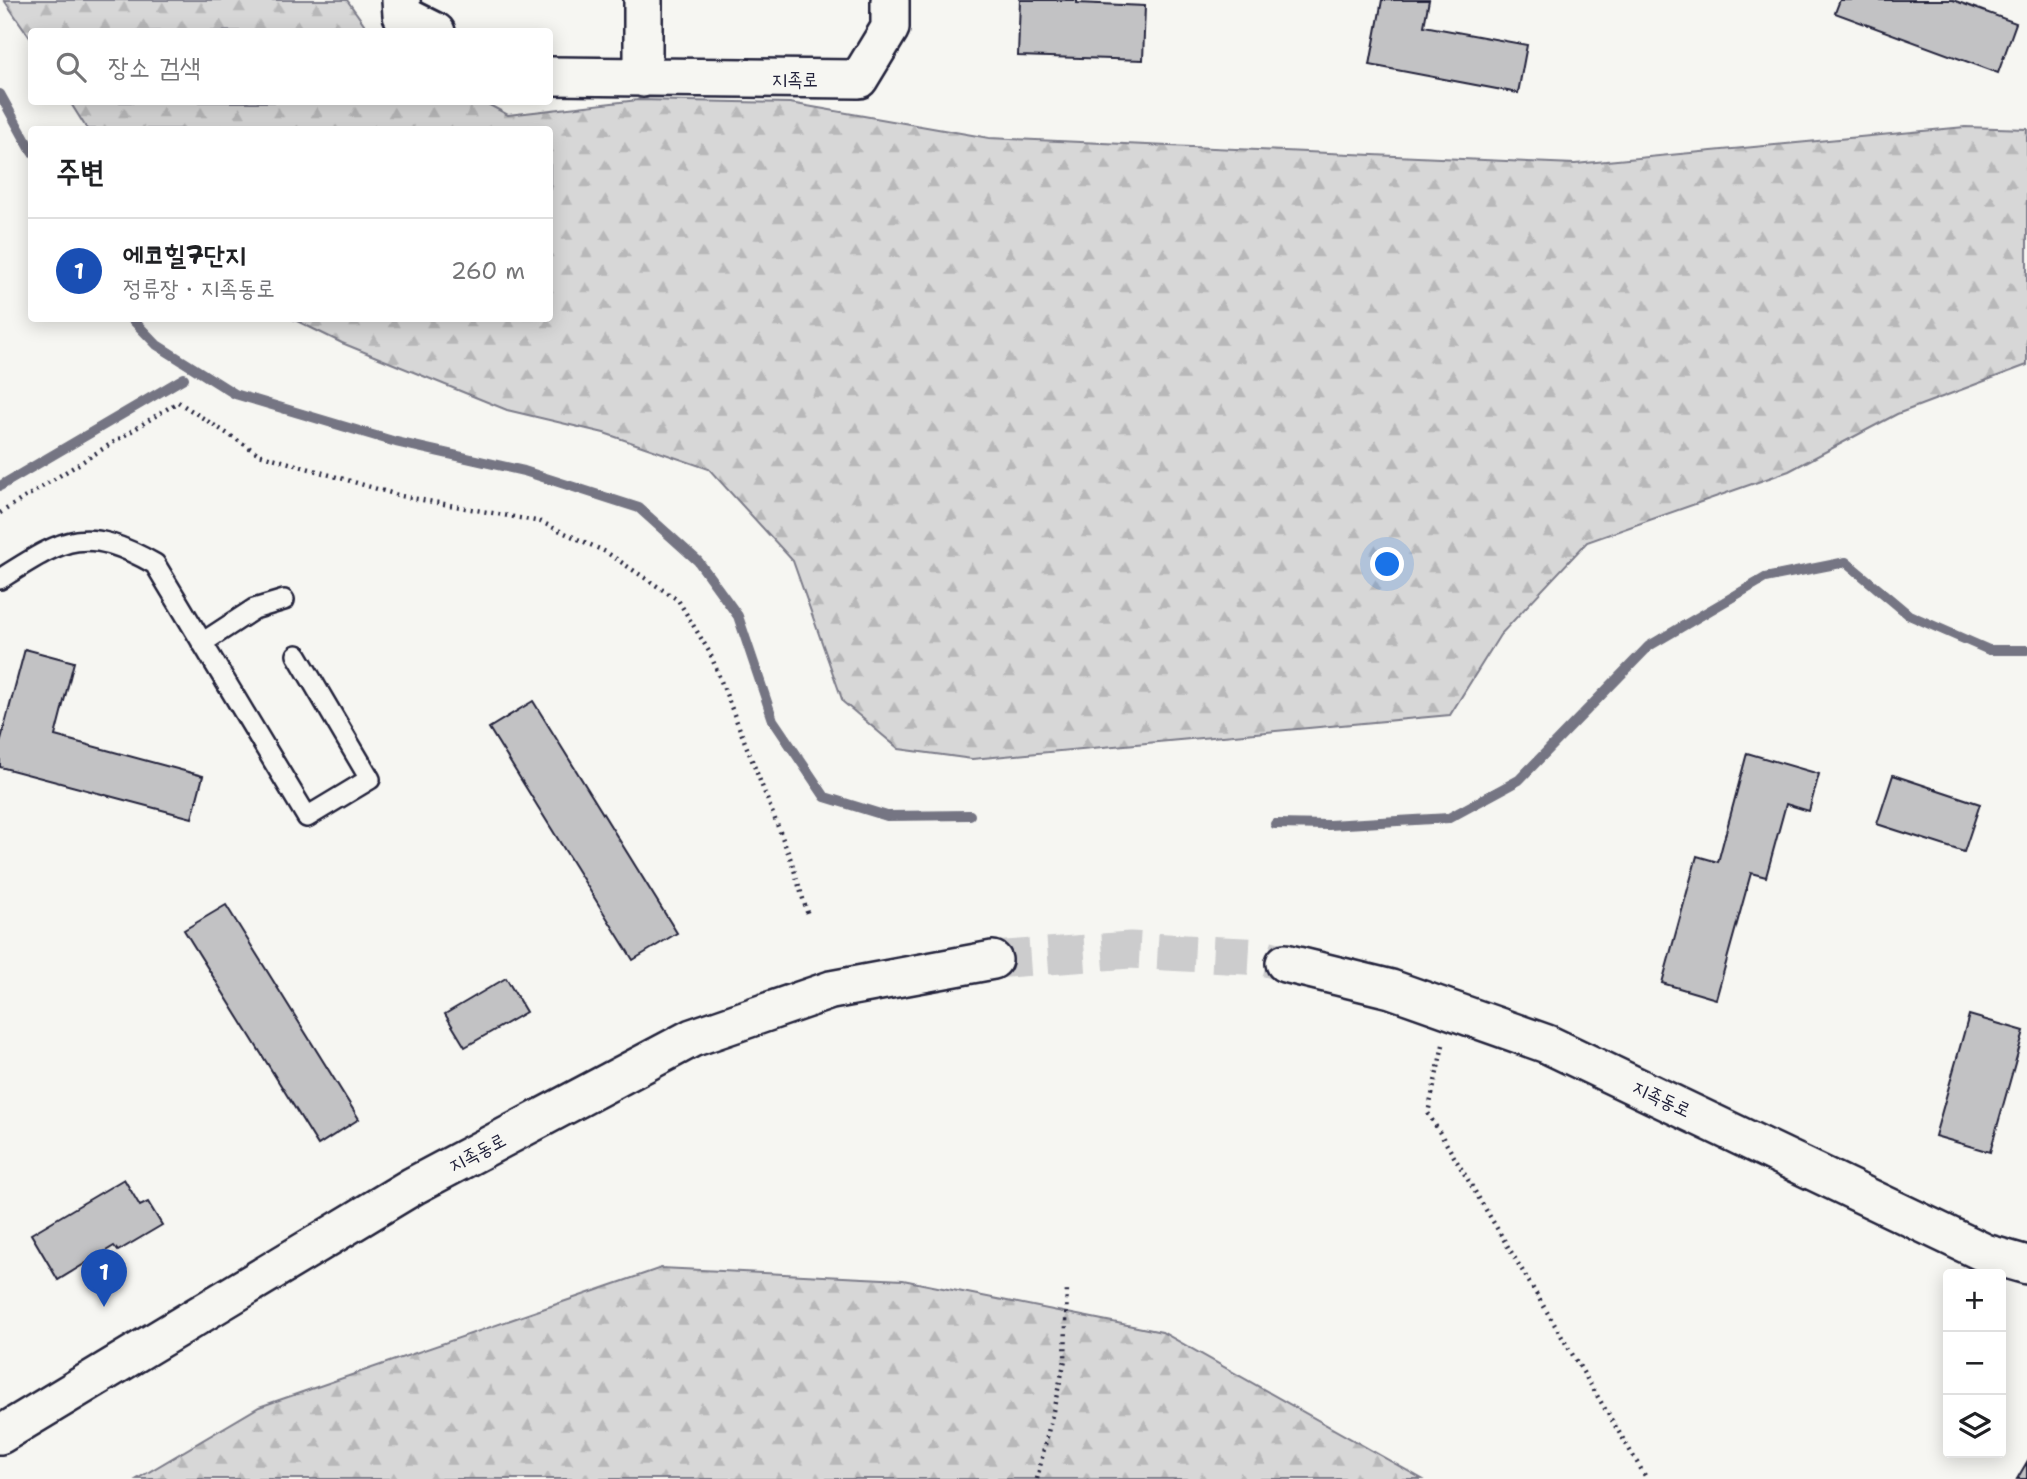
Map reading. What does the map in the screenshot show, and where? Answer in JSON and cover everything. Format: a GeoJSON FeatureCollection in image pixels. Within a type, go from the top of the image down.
{"type":"FeatureCollection","features":[{"type":"Feature","properties":{"kind":"street"},"geometry":{"type":"LineString","coordinates":[[401,0],[402,15],[428,28]]}},
{"type":"Feature","properties":{"kind":"street"},"geometry":{"type":"LineString","coordinates":[[643,0],[643,78]]}},
{"type":"Feature","properties":{"kind":"street","name":"지족로"},"geometry":{"type":"LineString","coordinates":[[553,76],[859,79],[890,28],[890,0]]}},
{"type":"Feature","properties":{"kind":"street","name":"지족동로"},"geometry":{"type":"LineString","coordinates":[[0,1435],[413,1186],[692,1038],[831,990],[993,960]]}},
{"type":"Feature","properties":{"kind":"street","name":"지족동로"},"geometry":{"type":"LineString","coordinates":[[1285,962],[1391,989],[1547,1044],[1985,1253],[2027,1265]]}},
{"type":"Feature","properties":{"kind":"lane"},"geometry":{"type":"LineString","coordinates":[[0,579],[43,551],[79,538],[122,545],[155,564],[307,817],[370,779],[297,655]]}},
{"type":"Feature","properties":{"kind":"lane"},"geometry":{"type":"LineString","coordinates":[[202,643],[254,609],[284,600]]}},
{"type":"Feature","properties":{"kind":"path"},"geometry":{"type":"LineString","coordinates":[[0,513],[177,402],[259,454],[401,496],[541,522],[607,552],[678,600],[710,653],[792,860],[808,915]]}},
{"type":"Feature","properties":{"kind":"path"},"geometry":{"type":"LineString","coordinates":[[1450,1010],[1429,1113],[1647,1479]]}},
{"type":"Feature","properties":{"kind":"path"},"geometry":{"type":"LineString","coordinates":[[1037,1479],[1065,1360],[1067,1287]]}},
{"type":"Feature","properties":{"kind":"green space"},"geometry":{"type":"Polygon","coordinates":[[[4,0],[347,0],[367,28],[28,28],[28,35],[4,0]]]}},
{"type":"Feature","properties":{"kind":"green space"},"geometry":{"type":"Polygon","coordinates":[[[638,100],[790,103],[989,138],[1575,164],[1965,127],[2027,129],[2027,365],[1897,414],[1789,471],[1587,542],[1500,635],[1450,715],[972,759],[899,749],[843,702],[793,561],[709,469],[604,433],[507,410],[342,343],[299,322],[553,322],[553,126],[85,126],[72,105],[490,105],[508,115],[638,100]]]}},
{"type":"Feature","properties":{"kind":"green space"},"geometry":{"type":"Polygon","coordinates":[[[661,1268],[903,1280],[1162,1332],[1422,1479],[137,1479],[259,1407],[661,1268]]]}},
{"type":"Feature","properties":{"kind":"building"},"geometry":{"type":"Polygon","coordinates":[[[1020,0],[1077,0],[1077,3],[1145,6],[1143,60],[1018,56],[1020,0]]]}},
{"type":"Feature","properties":{"kind":"building"},"geometry":{"type":"Polygon","coordinates":[[[1382,0],[1429,0],[1424,26],[1527,45],[1518,93],[1370,65],[1382,0]]]}},
{"type":"Feature","properties":{"kind":"building"},"geometry":{"type":"Polygon","coordinates":[[[1840,0],[1953,0],[2016,23],[1998,73],[1835,13],[1840,0]]]}},
{"type":"Feature","properties":{"kind":"building"},"geometry":{"type":"Polygon","coordinates":[[[25,649],[74,662],[55,736],[203,776],[192,818],[0,767],[0,743],[25,649]]]}},
{"type":"Feature","properties":{"kind":"building"},"geometry":{"type":"Polygon","coordinates":[[[533,701],[677,933],[633,960],[489,728],[533,701]]]}},
{"type":"Feature","properties":{"kind":"building"},"geometry":{"type":"Polygon","coordinates":[[[1747,753],[1819,774],[1809,811],[1786,804],[1766,877],[1751,873],[1716,999],[1662,983],[1697,856],[1718,862],[1747,753]]]}},
{"type":"Feature","properties":{"kind":"building"},"geometry":{"type":"Polygon","coordinates":[[[1893,775],[1980,804],[1964,852],[1877,824],[1893,775]]]}},
{"type":"Feature","properties":{"kind":"building"},"geometry":{"type":"Polygon","coordinates":[[[226,905],[359,1119],[318,1145],[184,930],[226,905]]]}},
{"type":"Feature","properties":{"kind":"building"},"geometry":{"type":"Polygon","coordinates":[[[506,978],[526,1012],[465,1047],[445,1014],[506,978]]]}},
{"type":"Feature","properties":{"kind":"building"},"geometry":{"type":"Polygon","coordinates":[[[1969,1015],[2024,1031],[1990,1152],[1935,1136],[1969,1015]]]}},
{"type":"Feature","properties":{"kind":"building"},"geometry":{"type":"Polygon","coordinates":[[[124,1179],[140,1206],[148,1202],[162,1225],[118,1251],[114,1246],[58,1280],[31,1234],[124,1179]]]}},
{"type":"Feature","properties":{"kind":"building"},"geometry":{"type":"Polygon","coordinates":[[[2027,1462],[2027,1479],[2017,1479],[2027,1462]]]}},
{"type":"Feature","properties":{"kind":"waterway"},"geometry":{"type":"LineString","coordinates":[[0,94],[28,145]]}},
{"type":"Feature","properties":{"kind":"waterway"},"geometry":{"type":"LineString","coordinates":[[135,322],[157,345],[235,394],[396,442],[524,471],[639,508],[698,561],[738,616],[773,720],[825,797],[887,816],[970,815]]}},
{"type":"Feature","properties":{"kind":"waterway"},"geometry":{"type":"LineString","coordinates":[[0,486],[184,378]]}},
{"type":"Feature","properties":{"kind":"waterway"},"geometry":{"type":"LineString","coordinates":[[1275,824],[1329,825],[1449,818],[1519,780],[1649,646],[1765,578],[1846,562],[1909,615],[1989,650],[2027,650]]}},
{"type":"Feature","properties":{"kind":"tunnel"},"geometry":{"type":"LineString","coordinates":[[993,960],[1130,950],[1262,957],[1285,963]]}},
{"type":"Feature","properties":{"kind":"place","name":"에코힐7단지"},"geometry":{"type":"Point","coordinates":[104,1307]}}]}
